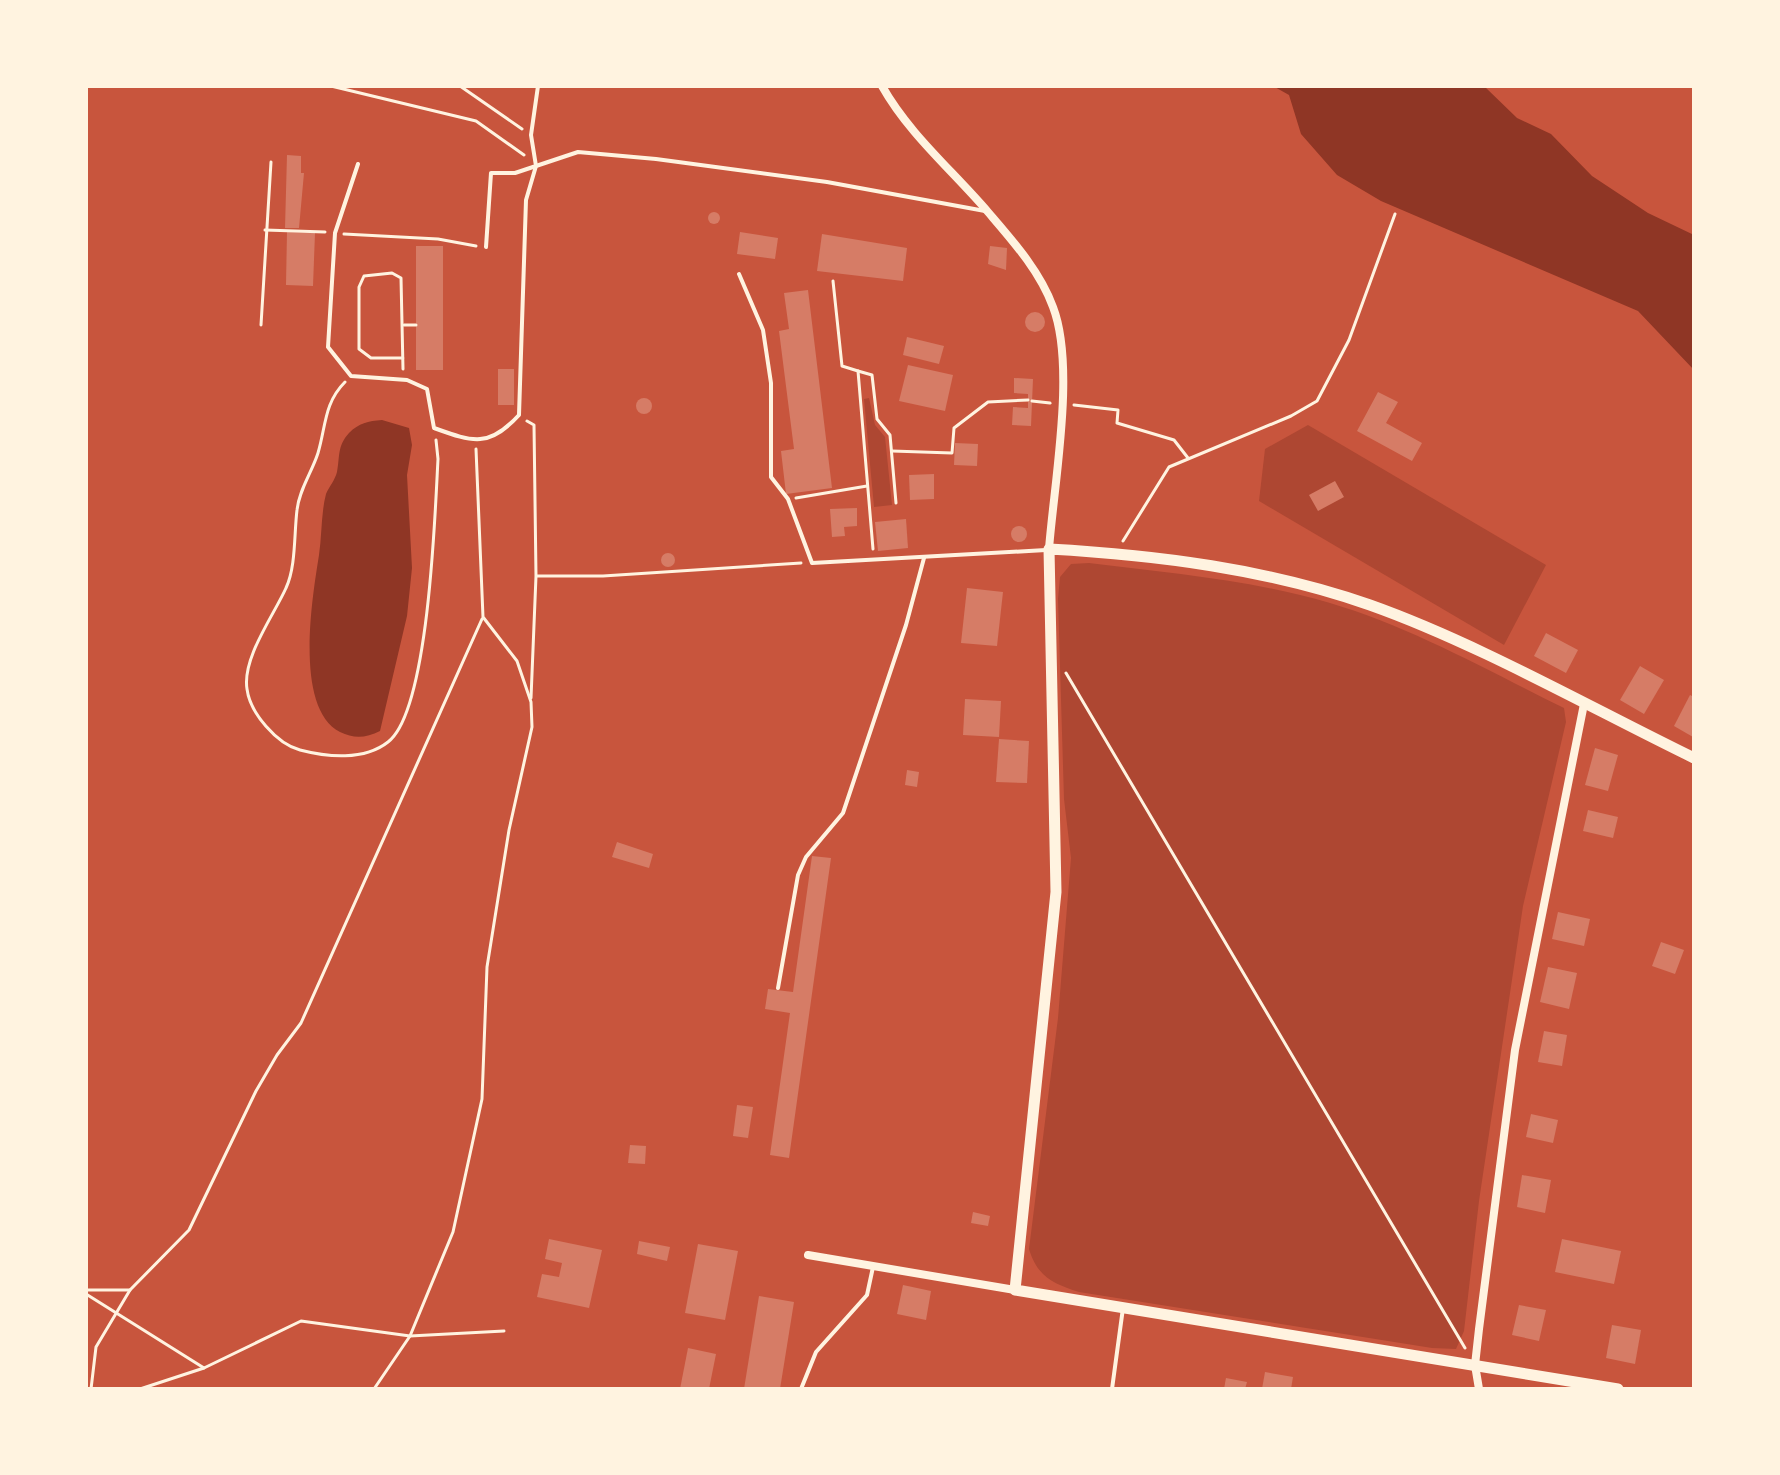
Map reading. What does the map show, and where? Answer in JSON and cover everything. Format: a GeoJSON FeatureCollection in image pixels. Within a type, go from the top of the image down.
{"type":"FeatureCollection","features":[{"type":"Feature","properties":{"kind":"street"},"geometry":{"type":"LineString","coordinates":[[882,86],[919,137],[987,211],[1040,280],[1053,306],[1059,333],[1062,379],[1049,549],[1057,838],[1055,918],[1015,1290]]}},
{"type":"Feature","properties":{"kind":"street"},"geometry":{"type":"LineString","coordinates":[[1049,549],[1245,571],[1368,604],[1694,758]]}},
{"type":"Feature","properties":{"kind":"street"},"geometry":{"type":"LineString","coordinates":[[1479,1389],[1475,1365],[1515,1050],[1584,704]]}},
{"type":"Feature","properties":{"kind":"street"},"geometry":{"type":"LineString","coordinates":[[808,1255],[1618,1389]]}},
{"type":"Feature","properties":{"kind":"lane"},"geometry":{"type":"LineString","coordinates":[[358,164],[335,233],[328,347],[351,376],[407,380],[427,389],[434,428],[473,442],[502,433],[519,415],[526,200],[536,166],[531,135],[538,86]]}},
{"type":"Feature","properties":{"kind":"lane"},"geometry":{"type":"LineString","coordinates":[[486,247],[491,173],[515,173],[578,152],[827,182],[987,211]]}},
{"type":"Feature","properties":{"kind":"lane"},"geometry":{"type":"LineString","coordinates":[[739,274],[763,330],[771,383],[771,477],[788,499],[812,563],[1049,549]]}},
{"type":"Feature","properties":{"kind":"lane"},"geometry":{"type":"LineString","coordinates":[[778,988],[798,875],[806,857],[843,813],[906,625],[924,558]]}},
{"type":"Feature","properties":{"kind":"lane"},"geometry":{"type":"LineString","coordinates":[[801,1389],[816,1352],[867,1295],[873,1266]]}},
{"type":"Feature","properties":{"kind":"lane"},"geometry":{"type":"LineString","coordinates":[[1112,1389],[1124,1308]]}},
{"type":"Feature","properties":{"kind":"path"},"geometry":{"type":"LineString","coordinates":[[331,86],[476,121],[536,166]]}},
{"type":"Feature","properties":{"kind":"path"},"geometry":{"type":"LineString","coordinates":[[460,86],[531,135]]}},
{"type":"Feature","properties":{"kind":"path"},"geometry":{"type":"LineString","coordinates":[[261,325],[271,162]]}},
{"type":"Feature","properties":{"kind":"path"},"geometry":{"type":"LineString","coordinates":[[1120,555],[1125,538],[1169,467],[1291,416],[1317,401],[1349,340],[1395,214]]}},
{"type":"Feature","properties":{"kind":"path"},"geometry":{"type":"LineString","coordinates":[[265,230],[438,239],[486,247]]}},
{"type":"Feature","properties":{"kind":"path"},"geometry":{"type":"LineString","coordinates":[[403,358],[371,358],[359,349],[359,287],[364,276],[392,273],[401,278],[403,358],[407,380]]}},
{"type":"Feature","properties":{"kind":"path"},"geometry":{"type":"LineString","coordinates":[[833,281],[842,366],[872,375],[877,419],[890,435],[896,503]]}},
{"type":"Feature","properties":{"kind":"path"},"geometry":{"type":"LineString","coordinates":[[404,325],[416,325]]}},
{"type":"Feature","properties":{"kind":"path"},"geometry":{"type":"LineString","coordinates":[[858,371],[875,561]]}},
{"type":"Feature","properties":{"kind":"path"},"geometry":{"type":"LineString","coordinates":[[351,376],[334,393],[323,418],[317,455],[297,506],[288,585],[252,657],[247,689],[268,731],[292,748],[323,756],[372,751],[389,741],[405,721],[429,606],[438,459],[434,428]]}},
{"type":"Feature","properties":{"kind":"path"},"geometry":{"type":"LineString","coordinates":[[892,451],[952,453],[954,428],[988,402],[1028,400]]}},
{"type":"Feature","properties":{"kind":"path"},"geometry":{"type":"LineString","coordinates":[[1087,406],[1118,410],[1117,423],[1174,440],[1188,458]]}},
{"type":"Feature","properties":{"kind":"path"},"geometry":{"type":"LineString","coordinates":[[374,1389],[410,1336],[453,1232],[482,1099],[487,967],[509,830],[532,727],[536,576],[534,425],[519,415]]}},
{"type":"Feature","properties":{"kind":"path"},"geometry":{"type":"LineString","coordinates":[[91,1389],[96,1347],[130,1290],[189,1230],[256,1091],[301,1023],[483,617],[479,459],[473,442]]}},
{"type":"Feature","properties":{"kind":"path"},"geometry":{"type":"LineString","coordinates":[[788,499],[867,486]]}},
{"type":"Feature","properties":{"kind":"path"},"geometry":{"type":"LineString","coordinates":[[536,576],[603,576],[812,563]]}},
{"type":"Feature","properties":{"kind":"path"},"geometry":{"type":"LineString","coordinates":[[483,617],[517,661],[531,702]]}},
{"type":"Feature","properties":{"kind":"path"},"geometry":{"type":"LineString","coordinates":[[1050,655],[1075,685],[1475,1365]]}},
{"type":"Feature","properties":{"kind":"path"},"geometry":{"type":"LineString","coordinates":[[86,1292],[130,1290]]}},
{"type":"Feature","properties":{"kind":"path"},"geometry":{"type":"LineString","coordinates":[[86,1292],[204,1368]]}},
{"type":"Feature","properties":{"kind":"path"},"geometry":{"type":"LineString","coordinates":[[140,1389],[204,1368],[301,1321],[410,1336],[504,1331]]}},
{"type":"Feature","properties":{"kind":"shaded area"},"geometry":{"type":"Polygon","coordinates":[[[1273,86],[1484,86],[1517,118],[1551,134],[1592,176],[1648,213],[1694,235],[1694,370],[1638,311],[1381,201],[1337,175],[1301,134],[1289,95],[1273,86]]]}},
{"type":"Feature","properties":{"kind":"shaded area"},"geometry":{"type":"Polygon","coordinates":[[[869,398],[875,425],[885,437],[892,505],[874,507],[864,399],[869,398]]]}},
{"type":"Feature","properties":{"kind":"shaded area"},"geometry":{"type":"Polygon","coordinates":[[[382,420],[409,428],[412,445],[407,475],[412,568],[407,616],[380,731],[355,737],[340,732],[326,719],[316,700],[311,677],[310,624],[324,501],[337,472],[341,447],[356,427],[382,420]]]}},
{"type":"Feature","properties":{"kind":"shaded area"},"geometry":{"type":"Polygon","coordinates":[[[1308,425],[1546,565],[1504,645],[1259,501],[1265,449],[1308,425]]]}},
{"type":"Feature","properties":{"kind":"shaded area"},"geometry":{"type":"Polygon","coordinates":[[[1089,563],[1241,583],[1330,603],[1420,637],[1564,708],[1566,722],[1523,906],[1479,1201],[1464,1331],[1456,1349],[1432,1348],[1079,1292],[1047,1278],[1032,1258],[1029,1249],[1058,1018],[1071,858],[1064,799],[1058,599],[1060,577],[1071,564],[1089,563]]]}},
{"type":"Feature","properties":{"kind":"building"},"geometry":{"type":"Polygon","coordinates":[[[287,155],[301,156],[301,173],[304,173],[299,228],[285,228],[287,155]]]}},
{"type":"Feature","properties":{"kind":"building"},"geometry":{"type":"Polygon","coordinates":[[[714,212],[720,218],[714,224],[708,218],[714,212]]]}},
{"type":"Feature","properties":{"kind":"building"},"geometry":{"type":"Polygon","coordinates":[[[287,232],[315,233],[313,286],[286,285],[287,232]]]}},
{"type":"Feature","properties":{"kind":"building"},"geometry":{"type":"Polygon","coordinates":[[[740,232],[778,238],[775,259],[737,254],[740,232]]]}},
{"type":"Feature","properties":{"kind":"building"},"geometry":{"type":"Polygon","coordinates":[[[822,234],[907,248],[903,281],[817,271],[822,234]]]}},
{"type":"Feature","properties":{"kind":"building"},"geometry":{"type":"Polygon","coordinates":[[[416,246],[443,246],[443,370],[416,370],[416,246]]]}},
{"type":"Feature","properties":{"kind":"building"},"geometry":{"type":"Polygon","coordinates":[[[990,246],[1007,248],[1006,270],[988,264],[990,246]]]}},
{"type":"Feature","properties":{"kind":"building"},"geometry":{"type":"Polygon","coordinates":[[[808,290],[832,488],[786,494],[781,451],[794,449],[779,331],[789,329],[784,293],[808,290]]]}},
{"type":"Feature","properties":{"kind":"building"},"geometry":{"type":"Polygon","coordinates":[[[1035,312],[1042,315],[1045,322],[1042,329],[1035,332],[1028,329],[1025,322],[1028,315],[1035,312]]]}},
{"type":"Feature","properties":{"kind":"building"},"geometry":{"type":"Polygon","coordinates":[[[907,337],[944,346],[939,364],[903,355],[907,337]]]}},
{"type":"Feature","properties":{"kind":"building"},"geometry":{"type":"Polygon","coordinates":[[[908,365],[953,375],[945,411],[899,401],[908,365]]]}},
{"type":"Feature","properties":{"kind":"building"},"geometry":{"type":"Polygon","coordinates":[[[498,369],[514,369],[514,405],[498,405],[498,369]]]}},
{"type":"Feature","properties":{"kind":"building"},"geometry":{"type":"Polygon","coordinates":[[[1014,378],[1033,379],[1031,426],[1012,425],[1013,407],[1028,408],[1028,394],[1014,393],[1014,378]]]}},
{"type":"Feature","properties":{"kind":"building"},"geometry":{"type":"Polygon","coordinates":[[[1378,392],[1398,402],[1386,423],[1422,443],[1412,461],[1357,431],[1378,392]]]}},
{"type":"Feature","properties":{"kind":"building"},"geometry":{"type":"Polygon","coordinates":[[[644,398],[652,406],[644,414],[636,406],[644,398]]]}},
{"type":"Feature","properties":{"kind":"building"},"geometry":{"type":"Polygon","coordinates":[[[955,443],[978,444],[977,466],[954,465],[955,443]]]}},
{"type":"Feature","properties":{"kind":"building"},"geometry":{"type":"Polygon","coordinates":[[[934,474],[934,499],[910,500],[909,475],[934,474]]]}},
{"type":"Feature","properties":{"kind":"building"},"geometry":{"type":"Polygon","coordinates":[[[1335,481],[1344,497],[1318,511],[1309,495],[1335,481]]]}},
{"type":"Feature","properties":{"kind":"building"},"geometry":{"type":"Polygon","coordinates":[[[857,508],[857,526],[844,527],[845,536],[832,537],[830,509],[857,508]]]}},
{"type":"Feature","properties":{"kind":"building"},"geometry":{"type":"Polygon","coordinates":[[[906,519],[908,548],[878,551],[875,522],[906,519]]]}},
{"type":"Feature","properties":{"kind":"building"},"geometry":{"type":"Polygon","coordinates":[[[1019,526],[1027,534],[1019,542],[1011,534],[1019,526]]]}},
{"type":"Feature","properties":{"kind":"building"},"geometry":{"type":"Polygon","coordinates":[[[668,553],[675,560],[668,567],[661,560],[668,553]]]}},
{"type":"Feature","properties":{"kind":"building"},"geometry":{"type":"Polygon","coordinates":[[[967,588],[1003,592],[997,646],[961,643],[967,588]]]}},
{"type":"Feature","properties":{"kind":"building"},"geometry":{"type":"Polygon","coordinates":[[[1546,633],[1578,650],[1566,673],[1534,656],[1546,633]]]}},
{"type":"Feature","properties":{"kind":"building"},"geometry":{"type":"Polygon","coordinates":[[[1640,666],[1664,680],[1644,714],[1620,700],[1640,666]]]}},
{"type":"Feature","properties":{"kind":"building"},"geometry":{"type":"Polygon","coordinates":[[[1690,695],[1694,697],[1693,737],[1674,726],[1690,695]]]}},
{"type":"Feature","properties":{"kind":"building"},"geometry":{"type":"Polygon","coordinates":[[[965,699],[1001,701],[999,737],[963,735],[965,699]]]}},
{"type":"Feature","properties":{"kind":"building"},"geometry":{"type":"Polygon","coordinates":[[[999,739],[1029,741],[1027,783],[996,782],[999,739]]]}},
{"type":"Feature","properties":{"kind":"building"},"geometry":{"type":"Polygon","coordinates":[[[1595,748],[1618,755],[1608,791],[1585,785],[1595,748]]]}},
{"type":"Feature","properties":{"kind":"building"},"geometry":{"type":"Polygon","coordinates":[[[907,770],[919,772],[917,787],[905,785],[907,770]]]}},
{"type":"Feature","properties":{"kind":"building"},"geometry":{"type":"Polygon","coordinates":[[[1588,810],[1618,817],[1613,838],[1583,831],[1588,810]]]}},
{"type":"Feature","properties":{"kind":"building"},"geometry":{"type":"Polygon","coordinates":[[[617,842],[653,854],[649,868],[612,857],[617,842]]]}},
{"type":"Feature","properties":{"kind":"building"},"geometry":{"type":"Polygon","coordinates":[[[812,856],[831,858],[789,1158],[770,1155],[790,1013],[765,1009],[768,989],[793,992],[812,856]]]}},
{"type":"Feature","properties":{"kind":"building"},"geometry":{"type":"Polygon","coordinates":[[[1558,912],[1590,919],[1584,946],[1552,939],[1558,912]]]}},
{"type":"Feature","properties":{"kind":"building"},"geometry":{"type":"Polygon","coordinates":[[[1661,942],[1684,950],[1675,974],[1652,966],[1661,942]]]}},
{"type":"Feature","properties":{"kind":"building"},"geometry":{"type":"Polygon","coordinates":[[[1548,967],[1577,973],[1569,1009],[1540,1002],[1548,967]]]}},
{"type":"Feature","properties":{"kind":"building"},"geometry":{"type":"Polygon","coordinates":[[[1544,1031],[1567,1035],[1562,1066],[1538,1062],[1544,1031]]]}},
{"type":"Feature","properties":{"kind":"building"},"geometry":{"type":"Polygon","coordinates":[[[737,1105],[753,1107],[748,1138],[733,1136],[737,1105]]]}},
{"type":"Feature","properties":{"kind":"building"},"geometry":{"type":"Polygon","coordinates":[[[1531,1114],[1558,1120],[1553,1143],[1526,1137],[1531,1114]]]}},
{"type":"Feature","properties":{"kind":"building"},"geometry":{"type":"Polygon","coordinates":[[[630,1145],[646,1146],[645,1164],[628,1163],[630,1145]]]}},
{"type":"Feature","properties":{"kind":"building"},"geometry":{"type":"Polygon","coordinates":[[[1522,1175],[1551,1180],[1545,1213],[1517,1207],[1522,1175]]]}},
{"type":"Feature","properties":{"kind":"building"},"geometry":{"type":"Polygon","coordinates":[[[973,1212],[990,1216],[988,1226],[971,1223],[973,1212]]]}},
{"type":"Feature","properties":{"kind":"building"},"geometry":{"type":"Polygon","coordinates":[[[549,1239],[602,1250],[589,1308],[537,1297],[542,1274],[559,1277],[562,1263],[545,1259],[549,1239]]]}},
{"type":"Feature","properties":{"kind":"building"},"geometry":{"type":"Polygon","coordinates":[[[1562,1239],[1621,1251],[1614,1284],[1555,1272],[1562,1239]]]}},
{"type":"Feature","properties":{"kind":"building"},"geometry":{"type":"Polygon","coordinates":[[[639,1241],[670,1247],[667,1261],[637,1254],[639,1241]]]}},
{"type":"Feature","properties":{"kind":"building"},"geometry":{"type":"Polygon","coordinates":[[[698,1244],[738,1251],[725,1320],[685,1313],[698,1244]]]}},
{"type":"Feature","properties":{"kind":"building"},"geometry":{"type":"Polygon","coordinates":[[[903,1285],[931,1291],[926,1320],[897,1314],[903,1285]]]}},
{"type":"Feature","properties":{"kind":"building"},"geometry":{"type":"Polygon","coordinates":[[[759,1296],[794,1302],[780,1389],[744,1389],[759,1296]]]}},
{"type":"Feature","properties":{"kind":"building"},"geometry":{"type":"Polygon","coordinates":[[[1519,1305],[1546,1310],[1539,1341],[1512,1335],[1519,1305]]]}},
{"type":"Feature","properties":{"kind":"building"},"geometry":{"type":"Polygon","coordinates":[[[1612,1325],[1641,1330],[1635,1364],[1606,1358],[1612,1325]]]}},
{"type":"Feature","properties":{"kind":"building"},"geometry":{"type":"Polygon","coordinates":[[[688,1348],[716,1354],[709,1389],[680,1389],[688,1348]]]}},
{"type":"Feature","properties":{"kind":"building"},"geometry":{"type":"Polygon","coordinates":[[[1265,1372],[1293,1377],[1291,1389],[1262,1389],[1265,1372]]]}},
{"type":"Feature","properties":{"kind":"building"},"geometry":{"type":"Polygon","coordinates":[[[1226,1378],[1247,1382],[1245,1389],[1224,1389],[1226,1378]]]}}]}
